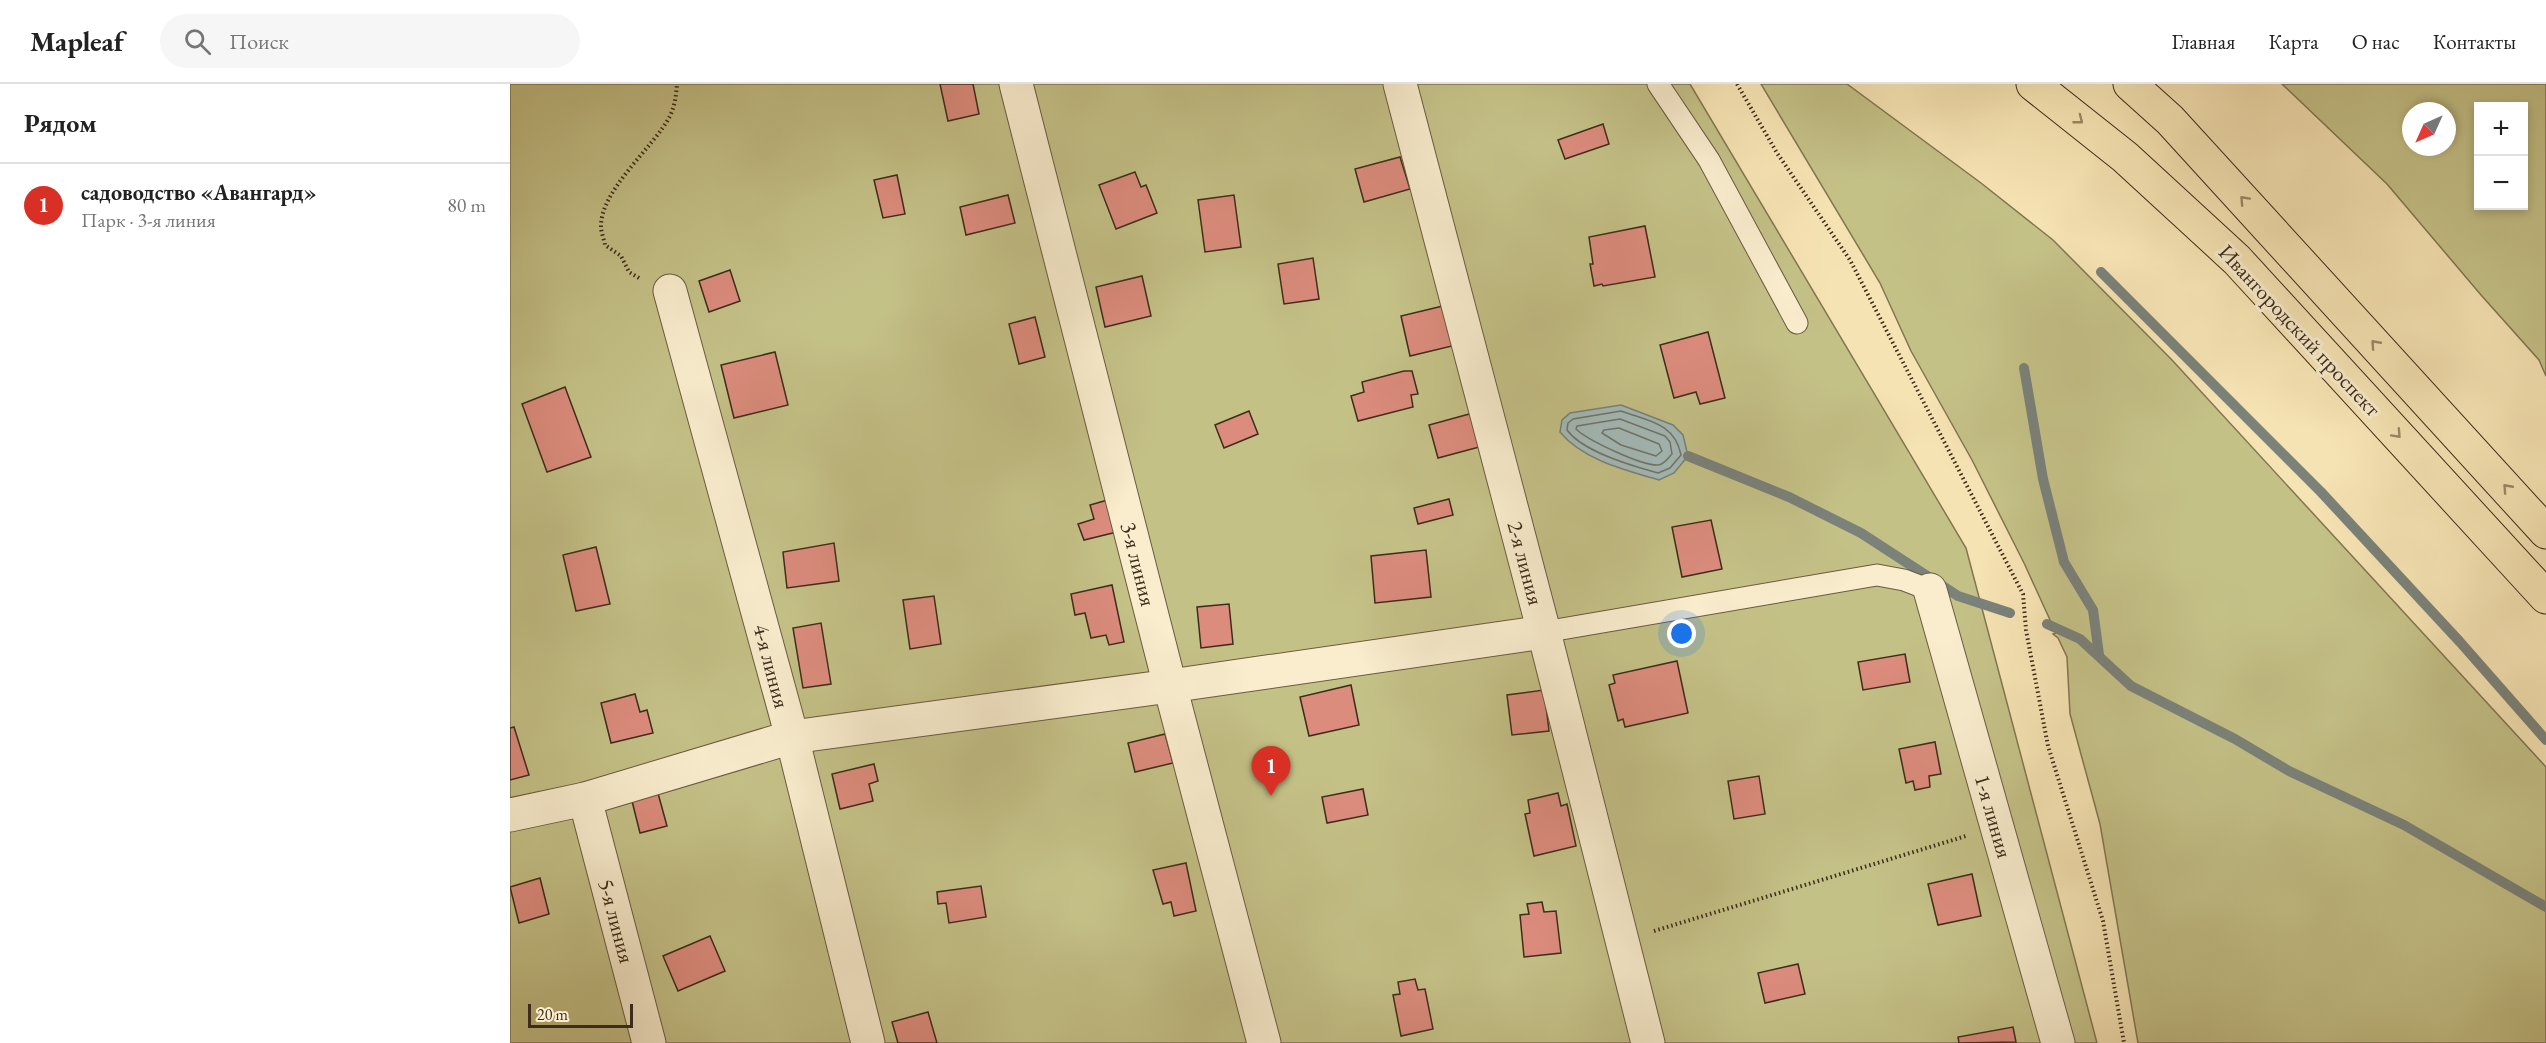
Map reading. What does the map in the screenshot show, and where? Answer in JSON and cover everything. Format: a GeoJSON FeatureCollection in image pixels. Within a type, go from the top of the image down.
{"type":"FeatureCollection","features":[{"type":"Feature","properties":{"kind":"highway","name":"Ивангородский проспект"},"geometry":{"type":"LineString","coordinates":[[2033,84],[2125,157],[2237,260],[2546,597]]}},
{"type":"Feature","properties":{"kind":"highway","name":"Ивангородский проспект"},"geometry":{"type":"LineString","coordinates":[[2130,84],[2170,120],[2546,532]]}},
{"type":"Feature","properties":{"kind":"street","name":"3-я линия"},"geometry":{"type":"LineString","coordinates":[[1016,84],[1264,1043]]}},
{"type":"Feature","properties":{"kind":"street","name":"2-я линия"},"geometry":{"type":"LineString","coordinates":[[1400,84],[1544,632],[1648,1043]]}},
{"type":"Feature","properties":{"kind":"street","name":"4-я линия"},"geometry":{"type":"LineString","coordinates":[[670,291],[792,737],[868,1043]]}},
{"type":"Feature","properties":{"kind":"street","name":"1-я линия"},"geometry":{"type":"LineString","coordinates":[[1930,590],[2058,1043]]}},
{"type":"Feature","properties":{"kind":"street"},"geometry":{"type":"LineString","coordinates":[[510,815],[585,799],[792,737],[1544,632]]}},
{"type":"Feature","properties":{"kind":"street","name":"5-я линия"},"geometry":{"type":"LineString","coordinates":[[585,799],[649,1043]]}},
{"type":"Feature","properties":{"kind":"lane"},"geometry":{"type":"LineString","coordinates":[[1658,84],[1709,160],[1797,323]]}},
{"type":"Feature","properties":{"kind":"lane"},"geometry":{"type":"LineString","coordinates":[[1544,632],[1877,575],[1904,580],[1930,590]]}},
{"type":"Feature","properties":{"kind":"path"},"geometry":{"type":"LineString","coordinates":[[670,291],[653,288],[629,272],[621,256],[605,245],[601,226],[604,210],[630,166],[669,118],[675,103],[677,84]]}},
{"type":"Feature","properties":{"kind":"path"},"geometry":{"type":"LineString","coordinates":[[1737,84],[1777,153],[1850,260],[2023,594],[2026,630],[2048,746],[2103,921],[2124,1043]]}},
{"type":"Feature","properties":{"kind":"path"},"geometry":{"type":"LineString","coordinates":[[1622,941],[1997,827]]}},
{"type":"Feature","properties":{"kind":"shaded area"},"geometry":{"type":"Polygon","coordinates":[[[510,84],[1690,84],[1966,548],[2097,1043],[510,1043],[510,84]]]}},
{"type":"Feature","properties":{"kind":"shaded area"},"geometry":{"type":"Polygon","coordinates":[[[1761,84],[1847,84],[1981,183],[2053,240],[2172,360],[2546,767],[2546,1043],[2138,1043],[2100,824],[2070,714],[2067,657],[2058,638],[2053,634],[2056,633],[2024,563],[1972,460],[1911,351],[1880,283],[1761,84]]]}},
{"type":"Feature","properties":{"kind":"shaded area"},"geometry":{"type":"Polygon","coordinates":[[[2282,84],[2546,84],[2546,376],[2539,360],[2387,184],[2282,84]]]}},
{"type":"Feature","properties":{"kind":"water"},"geometry":{"type":"Polygon","coordinates":[[[1621,405],[1673,425],[1683,435],[1688,456],[1674,473],[1659,480],[1605,463],[1580,450],[1560,432],[1562,420],[1570,413],[1621,405]]]}},
{"type":"Feature","properties":{"kind":"building"},"geometry":{"type":"Polygon","coordinates":[[[940,84],[973,84],[979,114],[948,121],[940,84]]]}},
{"type":"Feature","properties":{"kind":"building"},"geometry":{"type":"Polygon","coordinates":[[[1603,124],[1609,144],[1565,159],[1558,140],[1603,124]]]}},
{"type":"Feature","properties":{"kind":"building"},"geometry":{"type":"Polygon","coordinates":[[[1400,157],[1410,189],[1364,202],[1355,169],[1400,157]]]}},
{"type":"Feature","properties":{"kind":"building"},"geometry":{"type":"Polygon","coordinates":[[[1135,172],[1141,187],[1146,185],[1157,213],[1116,229],[1099,185],[1135,172]]]}},
{"type":"Feature","properties":{"kind":"building"},"geometry":{"type":"Polygon","coordinates":[[[897,175],[905,214],[883,218],[874,180],[897,175]]]}},
{"type":"Feature","properties":{"kind":"building"},"geometry":{"type":"Polygon","coordinates":[[[1008,195],[1015,223],[966,235],[960,207],[1008,195]]]}},
{"type":"Feature","properties":{"kind":"building"},"geometry":{"type":"Polygon","coordinates":[[[1234,195],[1241,247],[1205,252],[1198,200],[1234,195]]]}},
{"type":"Feature","properties":{"kind":"building"},"geometry":{"type":"Polygon","coordinates":[[[1645,226],[1655,277],[1594,286],[1589,237],[1645,226]]]}},
{"type":"Feature","properties":{"kind":"building"},"geometry":{"type":"Polygon","coordinates":[[[1313,258],[1319,299],[1284,304],[1278,264],[1313,258]]]}},
{"type":"Feature","properties":{"kind":"building"},"geometry":{"type":"Polygon","coordinates":[[[730,270],[740,301],[709,312],[699,281],[730,270]]]}},
{"type":"Feature","properties":{"kind":"building"},"geometry":{"type":"Polygon","coordinates":[[[1142,276],[1151,316],[1105,327],[1096,287],[1142,276]]]}},
{"type":"Feature","properties":{"kind":"building"},"geometry":{"type":"Polygon","coordinates":[[[1443,306],[1452,346],[1410,356],[1401,316],[1443,306]]]}},
{"type":"Feature","properties":{"kind":"building"},"geometry":{"type":"Polygon","coordinates":[[[1035,317],[1045,357],[1019,364],[1009,324],[1035,317]]]}},
{"type":"Feature","properties":{"kind":"building"},"geometry":{"type":"Polygon","coordinates":[[[1708,332],[1725,398],[1700,404],[1696,392],[1674,398],[1660,345],[1708,332]]]}},
{"type":"Feature","properties":{"kind":"building"},"geometry":{"type":"Polygon","coordinates":[[[775,352],[788,405],[734,418],[721,365],[775,352]]]}},
{"type":"Feature","properties":{"kind":"building"},"geometry":{"type":"Polygon","coordinates":[[[1412,371],[1418,394],[1411,395],[1413,407],[1358,421],[1351,396],[1364,392],[1362,382],[1412,371]]]}},
{"type":"Feature","properties":{"kind":"building"},"geometry":{"type":"Polygon","coordinates":[[[565,387],[591,457],[547,472],[522,404],[565,387]]]}},
{"type":"Feature","properties":{"kind":"building"},"geometry":{"type":"Polygon","coordinates":[[[1249,411],[1258,434],[1224,448],[1215,425],[1249,411]]]}},
{"type":"Feature","properties":{"kind":"building"},"geometry":{"type":"Polygon","coordinates":[[[1473,413],[1483,446],[1438,458],[1429,425],[1473,413]]]}},
{"type":"Feature","properties":{"kind":"building"},"geometry":{"type":"Polygon","coordinates":[[[1111,499],[1121,531],[1084,540],[1078,524],[1094,519],[1090,505],[1111,499]]]}},
{"type":"Feature","properties":{"kind":"building"},"geometry":{"type":"Polygon","coordinates":[[[1449,499],[1453,515],[1418,524],[1414,508],[1449,499]]]}},
{"type":"Feature","properties":{"kind":"building"},"geometry":{"type":"Polygon","coordinates":[[[1711,520],[1722,569],[1682,577],[1672,527],[1711,520]]]}},
{"type":"Feature","properties":{"kind":"building"},"geometry":{"type":"Polygon","coordinates":[[[834,543],[839,581],[787,588],[783,552],[834,543]]]}},
{"type":"Feature","properties":{"kind":"building"},"geometry":{"type":"Polygon","coordinates":[[[596,547],[610,604],[576,611],[563,555],[596,547]]]}},
{"type":"Feature","properties":{"kind":"building"},"geometry":{"type":"Polygon","coordinates":[[[1426,550],[1431,597],[1375,603],[1371,556],[1426,550]]]}},
{"type":"Feature","properties":{"kind":"building"},"geometry":{"type":"Polygon","coordinates":[[[1112,585],[1124,642],[1109,645],[1106,635],[1091,638],[1085,613],[1075,615],[1071,594],[1112,585]]]}},
{"type":"Feature","properties":{"kind":"building"},"geometry":{"type":"Polygon","coordinates":[[[934,596],[941,644],[910,649],[903,600],[934,596]]]}},
{"type":"Feature","properties":{"kind":"building"},"geometry":{"type":"Polygon","coordinates":[[[1229,604],[1233,644],[1201,648],[1197,607],[1229,604]]]}},
{"type":"Feature","properties":{"kind":"building"},"geometry":{"type":"Polygon","coordinates":[[[821,623],[831,684],[803,688],[793,628],[821,623]]]}},
{"type":"Feature","properties":{"kind":"building"},"geometry":{"type":"Polygon","coordinates":[[[1905,654],[1910,682],[1863,690],[1858,662],[1905,654]]]}},
{"type":"Feature","properties":{"kind":"building"},"geometry":{"type":"Polygon","coordinates":[[[1677,661],[1688,713],[1625,727],[1623,719],[1618,721],[1609,685],[1615,683],[1613,675],[1677,661]]]}},
{"type":"Feature","properties":{"kind":"building"},"geometry":{"type":"Polygon","coordinates":[[[1351,685],[1359,725],[1309,736],[1300,697],[1351,685]]]}},
{"type":"Feature","properties":{"kind":"building"},"geometry":{"type":"Polygon","coordinates":[[[1544,690],[1549,731],[1512,735],[1507,695],[1544,690]]]}},
{"type":"Feature","properties":{"kind":"building"},"geometry":{"type":"Polygon","coordinates":[[[635,694],[640,712],[647,710],[653,733],[611,743],[601,703],[635,694]]]}},
{"type":"Feature","properties":{"kind":"building"},"geometry":{"type":"Polygon","coordinates":[[[514,727],[529,775],[510,780],[510,728],[514,727]]]}},
{"type":"Feature","properties":{"kind":"building"},"geometry":{"type":"Polygon","coordinates":[[[1165,734],[1173,763],[1135,772],[1128,743],[1165,734]]]}},
{"type":"Feature","properties":{"kind":"building"},"geometry":{"type":"Polygon","coordinates":[[[1935,742],[1941,774],[1929,776],[1930,787],[1915,790],[1913,781],[1906,783],[1899,749],[1935,742]]]}},
{"type":"Feature","properties":{"kind":"building"},"geometry":{"type":"Polygon","coordinates":[[[874,764],[878,781],[869,784],[873,801],[840,809],[832,774],[874,764]]]}},
{"type":"Feature","properties":{"kind":"building"},"geometry":{"type":"Polygon","coordinates":[[[1759,776],[1765,814],[1734,819],[1728,781],[1759,776]]]}},
{"type":"Feature","properties":{"kind":"building"},"geometry":{"type":"Polygon","coordinates":[[[656,786],[667,826],[640,833],[630,793],[656,786]]]}},
{"type":"Feature","properties":{"kind":"building"},"geometry":{"type":"Polygon","coordinates":[[[1363,789],[1368,815],[1327,823],[1322,797],[1363,789]]]}},
{"type":"Feature","properties":{"kind":"building"},"geometry":{"type":"Polygon","coordinates":[[[1558,793],[1561,806],[1567,804],[1576,846],[1534,856],[1525,814],[1530,813],[1528,800],[1558,793]]]}},
{"type":"Feature","properties":{"kind":"building"},"geometry":{"type":"Polygon","coordinates":[[[1186,863],[1196,911],[1174,916],[1171,902],[1163,904],[1153,870],[1186,863]]]}},
{"type":"Feature","properties":{"kind":"building"},"geometry":{"type":"Polygon","coordinates":[[[1972,874],[1981,916],[1938,925],[1928,884],[1972,874]]]}},
{"type":"Feature","properties":{"kind":"building"},"geometry":{"type":"Polygon","coordinates":[[[540,878],[549,914],[519,923],[510,887],[540,878]]]}},
{"type":"Feature","properties":{"kind":"building"},"geometry":{"type":"Polygon","coordinates":[[[981,886],[986,917],[949,923],[946,903],[938,904],[937,892],[981,886]]]}},
{"type":"Feature","properties":{"kind":"building"},"geometry":{"type":"Polygon","coordinates":[[[1542,902],[1544,912],[1556,911],[1561,953],[1524,957],[1520,915],[1529,914],[1527,904],[1542,902]]]}},
{"type":"Feature","properties":{"kind":"building"},"geometry":{"type":"Polygon","coordinates":[[[710,936],[725,971],[678,991],[663,956],[710,936]]]}},
{"type":"Feature","properties":{"kind":"building"},"geometry":{"type":"Polygon","coordinates":[[[1798,964],[1805,994],[1765,1003],[1758,973],[1798,964]]]}},
{"type":"Feature","properties":{"kind":"building"},"geometry":{"type":"Polygon","coordinates":[[[1415,979],[1418,990],[1425,989],[1433,1029],[1401,1036],[1393,995],[1400,994],[1398,982],[1415,979]]]}},
{"type":"Feature","properties":{"kind":"building"},"geometry":{"type":"Polygon","coordinates":[[[928,1012],[937,1043],[898,1043],[892,1022],[928,1012]]]}},
{"type":"Feature","properties":{"kind":"building"},"geometry":{"type":"Polygon","coordinates":[[[2013,1027],[2016,1042],[1959,1043],[1958,1037],[2013,1027]]]}},
{"type":"Feature","properties":{"kind":"waterway"},"geometry":{"type":"LineString","coordinates":[[2101,272],[2321,492],[2460,642],[2546,740]]}},
{"type":"Feature","properties":{"kind":"waterway"},"geometry":{"type":"LineString","coordinates":[[2024,368],[2043,479],[2064,562],[2093,610],[2099,655]]}},
{"type":"Feature","properties":{"kind":"waterway"},"geometry":{"type":"LineString","coordinates":[[1688,456],[1789,497],[1861,533],[1958,596],[2010,613]]}},
{"type":"Feature","properties":{"kind":"waterway"},"geometry":{"type":"LineString","coordinates":[[2047,624],[2080,639],[2131,686],[2235,739],[2289,771],[2404,825],[2546,907]]}},
{"type":"Feature","properties":{"kind":"place","name":"садоводство «Авангард»"},"geometry":{"type":"Point","coordinates":[1271,796]}}]}
